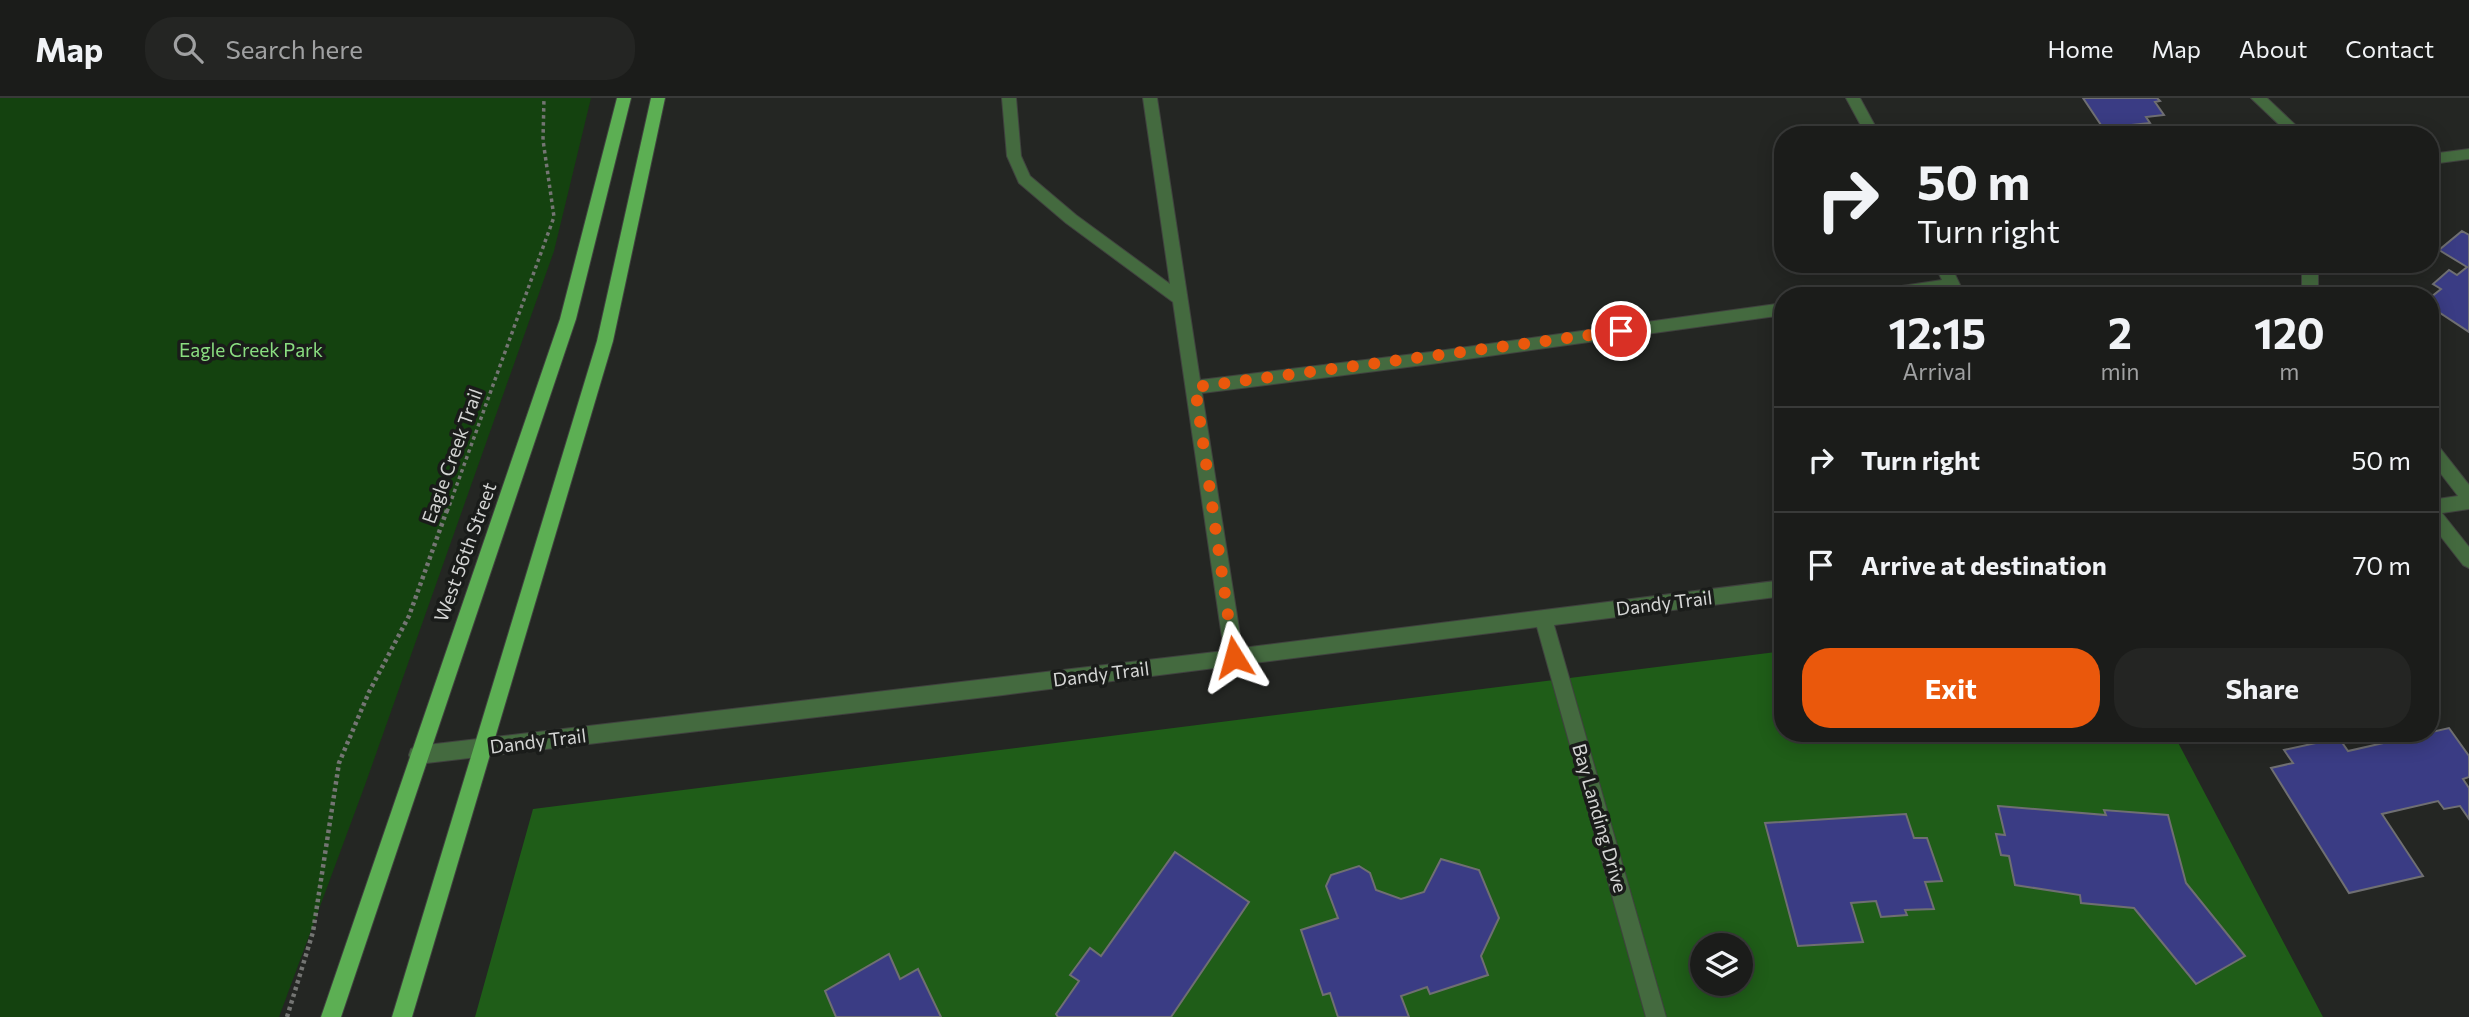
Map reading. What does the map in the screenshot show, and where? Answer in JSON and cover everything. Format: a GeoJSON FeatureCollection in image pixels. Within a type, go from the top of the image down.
{"type":"FeatureCollection","features":[{"type":"Feature","properties":{"kind":"main road","name":"West 56th Street"},"geometry":{"type":"LineString","coordinates":[[331,1017],[568,319],[624,98]]}},
{"type":"Feature","properties":{"kind":"main road"},"geometry":{"type":"LineString","coordinates":[[402,1017],[552,525],[605,341],[658,98]]}},
{"type":"Feature","properties":{"kind":"street"},"geometry":{"type":"LineString","coordinates":[[1009,98],[1014,156],[1024,179],[1071,219],[1181,300]]}},
{"type":"Feature","properties":{"kind":"street"},"geometry":{"type":"LineString","coordinates":[[1150,98],[1234,657]]}},
{"type":"Feature","properties":{"kind":"street"},"geometry":{"type":"LineString","coordinates":[[1853,98],[1868,126]]}},
{"type":"Feature","properties":{"kind":"street"},"geometry":{"type":"LineString","coordinates":[[2258,98],[2289,126]]}},
{"type":"Feature","properties":{"kind":"street"},"geometry":{"type":"LineString","coordinates":[[2439,158],[2469,154]]}},
{"type":"Feature","properties":{"kind":"street"},"geometry":{"type":"LineString","coordinates":[[1195,387],[1431,358],[1774,310]]}},
{"type":"Feature","properties":{"kind":"street"},"geometry":{"type":"LineString","coordinates":[[2439,460],[2469,500],[2439,507]]}},
{"type":"Feature","properties":{"kind":"street"},"geometry":{"type":"LineString","coordinates":[[2439,520],[2469,560]]}},
{"type":"Feature","properties":{"kind":"street","name":"Dandy Trail"},"geometry":{"type":"LineString","coordinates":[[418,755],[1774,590]]}},
{"type":"Feature","properties":{"kind":"street","name":"Bay Landing Drive"},"geometry":{"type":"LineString","coordinates":[[1544,618],[1656,1017]]}},
{"type":"Feature","properties":{"kind":"path","name":"Eagle Creek Trail"},"geometry":{"type":"LineString","coordinates":[[287,1017],[313,932],[339,763],[369,692],[409,616],[554,217],[543,140],[544,98]]}},
{"type":"Feature","properties":{"kind":"green space","name":"Eagle Creek Park"},"geometry":{"type":"Polygon","coordinates":[[[0,98],[591,98],[554,251],[365,785],[279,1017],[0,1017],[0,98]]]}},
{"type":"Feature","properties":{"kind":"green space"},"geometry":{"type":"Polygon","coordinates":[[[1774,652],[1774,742],[2178,742],[2323,1017],[475,1017],[533,809],[1774,652]]]}},
{"type":"Feature","properties":{"kind":"building"},"geometry":{"type":"Polygon","coordinates":[[[2083,98],[2157,98],[2160,101],[2155,102],[2164,115],[2146,117],[2150,123],[2102,126],[2083,98]]]}},
{"type":"Feature","properties":{"kind":"building"},"geometry":{"type":"Polygon","coordinates":[[[2462,231],[2469,235],[2469,332],[2439,312],[2441,289],[2433,284],[2449,270],[2457,275],[2467,267],[2439,250],[2462,231]]]}},
{"type":"Feature","properties":{"kind":"building"},"geometry":{"type":"Polygon","coordinates":[[[2449,728],[2469,756],[2469,777],[2463,779],[2469,788],[2469,819],[2460,806],[2444,809],[2438,801],[2382,814],[2423,876],[2349,893],[2271,768],[2293,763],[2284,750],[2321,742],[2342,742],[2348,751],[2388,742],[2439,742],[2439,730],[2449,728]]]}},
{"type":"Feature","properties":{"kind":"building"},"geometry":{"type":"Polygon","coordinates":[[[1998,806],[2106,815],[2104,810],[2168,815],[2186,883],[2245,956],[2196,984],[2134,908],[2081,903],[2080,895],[2015,885],[2009,856],[2001,855],[1996,834],[2005,835],[1998,806]]]}},
{"type":"Feature","properties":{"kind":"building"},"geometry":{"type":"Polygon","coordinates":[[[1906,814],[1914,838],[1927,838],[1942,881],[1925,882],[1934,909],[1905,910],[1907,915],[1881,917],[1876,901],[1851,903],[1863,942],[1798,946],[1765,823],[1906,814]]]}},
{"type":"Feature","properties":{"kind":"building"},"geometry":{"type":"Polygon","coordinates":[[[1175,852],[1249,902],[1171,1017],[1058,1017],[1056,1014],[1079,981],[1070,975],[1090,948],[1101,956],[1175,852]]]}},
{"type":"Feature","properties":{"kind":"building"},"geometry":{"type":"Polygon","coordinates":[[[1441,859],[1479,870],[1499,918],[1481,956],[1488,975],[1430,994],[1427,987],[1401,996],[1409,1017],[1338,1017],[1330,993],[1323,995],[1301,930],[1338,918],[1326,886],[1331,875],[1359,866],[1370,873],[1376,890],[1401,899],[1424,892],[1441,859]]]}},
{"type":"Feature","properties":{"kind":"building"},"geometry":{"type":"Polygon","coordinates":[[[889,954],[900,979],[918,969],[941,1017],[836,1017],[825,991],[889,954]]]}},
{"type":"Feature","properties":{"kind":"route"},"geometry":{"type":"LineString","coordinates":[[1234,657],[1195,387],[1621,331]]}}]}
